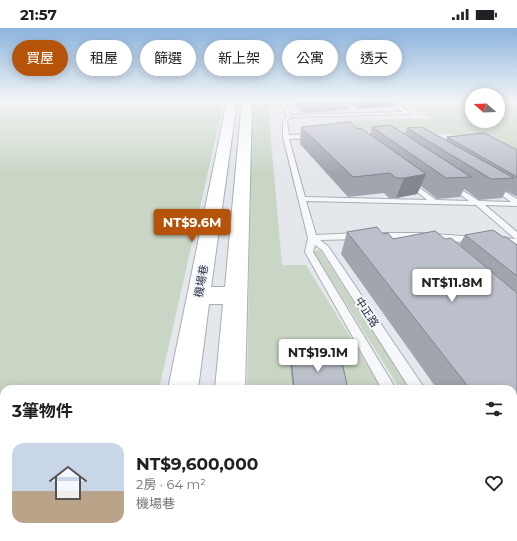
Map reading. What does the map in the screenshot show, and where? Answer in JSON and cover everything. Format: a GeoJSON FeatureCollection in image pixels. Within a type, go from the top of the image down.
{"type":"FeatureCollection","features":[{"type":"Feature","properties":{"kind":"street","name":"機場巷"},"geometry":{"type":"LineString","coordinates":[[184,385],[228,125]]}},
{"type":"Feature","properties":{"kind":"street"},"geometry":{"type":"LineString","coordinates":[[230,385],[246,125]]}},
{"type":"Feature","properties":{"kind":"street"},"geometry":{"type":"LineString","coordinates":[[199,296],[236,296]]}},
{"type":"Feature","properties":{"kind":"lane","name":"中正路"},"geometry":{"type":"LineString","coordinates":[[285,125],[286,136],[312,238],[309,252],[387,385]]}},
{"type":"Feature","properties":{"kind":"lane"},"geometry":{"type":"LineString","coordinates":[[286,136],[322,136]]}},
{"type":"Feature","properties":{"kind":"lane"},"geometry":{"type":"LineString","coordinates":[[404,179],[434,202]]}},
{"type":"Feature","properties":{"kind":"lane"},"geometry":{"type":"LineString","coordinates":[[484,182],[517,203]]}},
{"type":"Feature","properties":{"kind":"lane"},"geometry":{"type":"LineString","coordinates":[[448,183],[479,204],[517,236]]}},
{"type":"Feature","properties":{"kind":"lane"},"geometry":{"type":"LineString","coordinates":[[303,199],[479,204],[517,203]]}},
{"type":"Feature","properties":{"kind":"lane"},"geometry":{"type":"LineString","coordinates":[[312,238],[422,236],[517,242]]}},
{"type":"Feature","properties":{"kind":"lane"},"geometry":{"type":"LineString","coordinates":[[422,236],[433,246]]}},
{"type":"Feature","properties":{"kind":"lane","name":"中正路"},"geometry":{"type":"LineString","coordinates":[[312,238],[325,248],[415,385]]}},
{"type":"Feature","properties":{"kind":"green space"},"geometry":{"type":"Polygon","coordinates":[[[0,125],[219,125],[160,385],[0,385],[0,125]]]}},
{"type":"Feature","properties":{"kind":"green space"},"geometry":{"type":"Polygon","coordinates":[[[252,125],[270,125],[282,265],[306,265],[380,385],[247,385],[252,125]]]}},
{"type":"Feature","properties":{"kind":"green space"},"geometry":{"type":"Polygon","coordinates":[[[338,125],[465,125],[465,128],[505,128],[505,125],[517,125],[517,166],[458,134],[402,134],[398,131],[342,132],[338,125]]]}},
{"type":"Feature","properties":{"kind":"green space"},"geometry":{"type":"Polygon","coordinates":[[[320,250],[407,385],[397,385],[313,251],[320,250]]]}},
{"type":"Feature","properties":{"kind":"building"},"geometry":{"type":"Polygon","coordinates":[[[321,125],[353,125],[358,129],[361,128],[426,174],[404,178],[396,178],[390,173],[353,177],[301,127],[321,125]]]}},
{"type":"Feature","properties":{"kind":"building"},"geometry":{"type":"Polygon","coordinates":[[[389,125],[471,177],[446,178],[372,127],[389,125]]]}},
{"type":"Feature","properties":{"kind":"building"},"geometry":{"type":"Polygon","coordinates":[[[422,127],[514,178],[491,179],[407,128],[422,127]]]}},
{"type":"Feature","properties":{"kind":"building"},"geometry":{"type":"Polygon","coordinates":[[[484,133],[517,150],[517,177],[447,137],[484,133]]]}},
{"type":"Feature","properties":{"kind":"building"},"geometry":{"type":"Polygon","coordinates":[[[377,227],[383,234],[388,233],[393,239],[435,231],[445,239],[451,238],[517,293],[517,385],[467,385],[347,232],[377,227]]]}},
{"type":"Feature","properties":{"kind":"building"},"geometry":{"type":"Polygon","coordinates":[[[493,230],[517,245],[517,276],[465,235],[493,230]]]}},
{"type":"Feature","properties":{"kind":"building"},"geometry":{"type":"Polygon","coordinates":[[[291,357],[341,358],[347,385],[294,385],[291,357]]]}}]}
